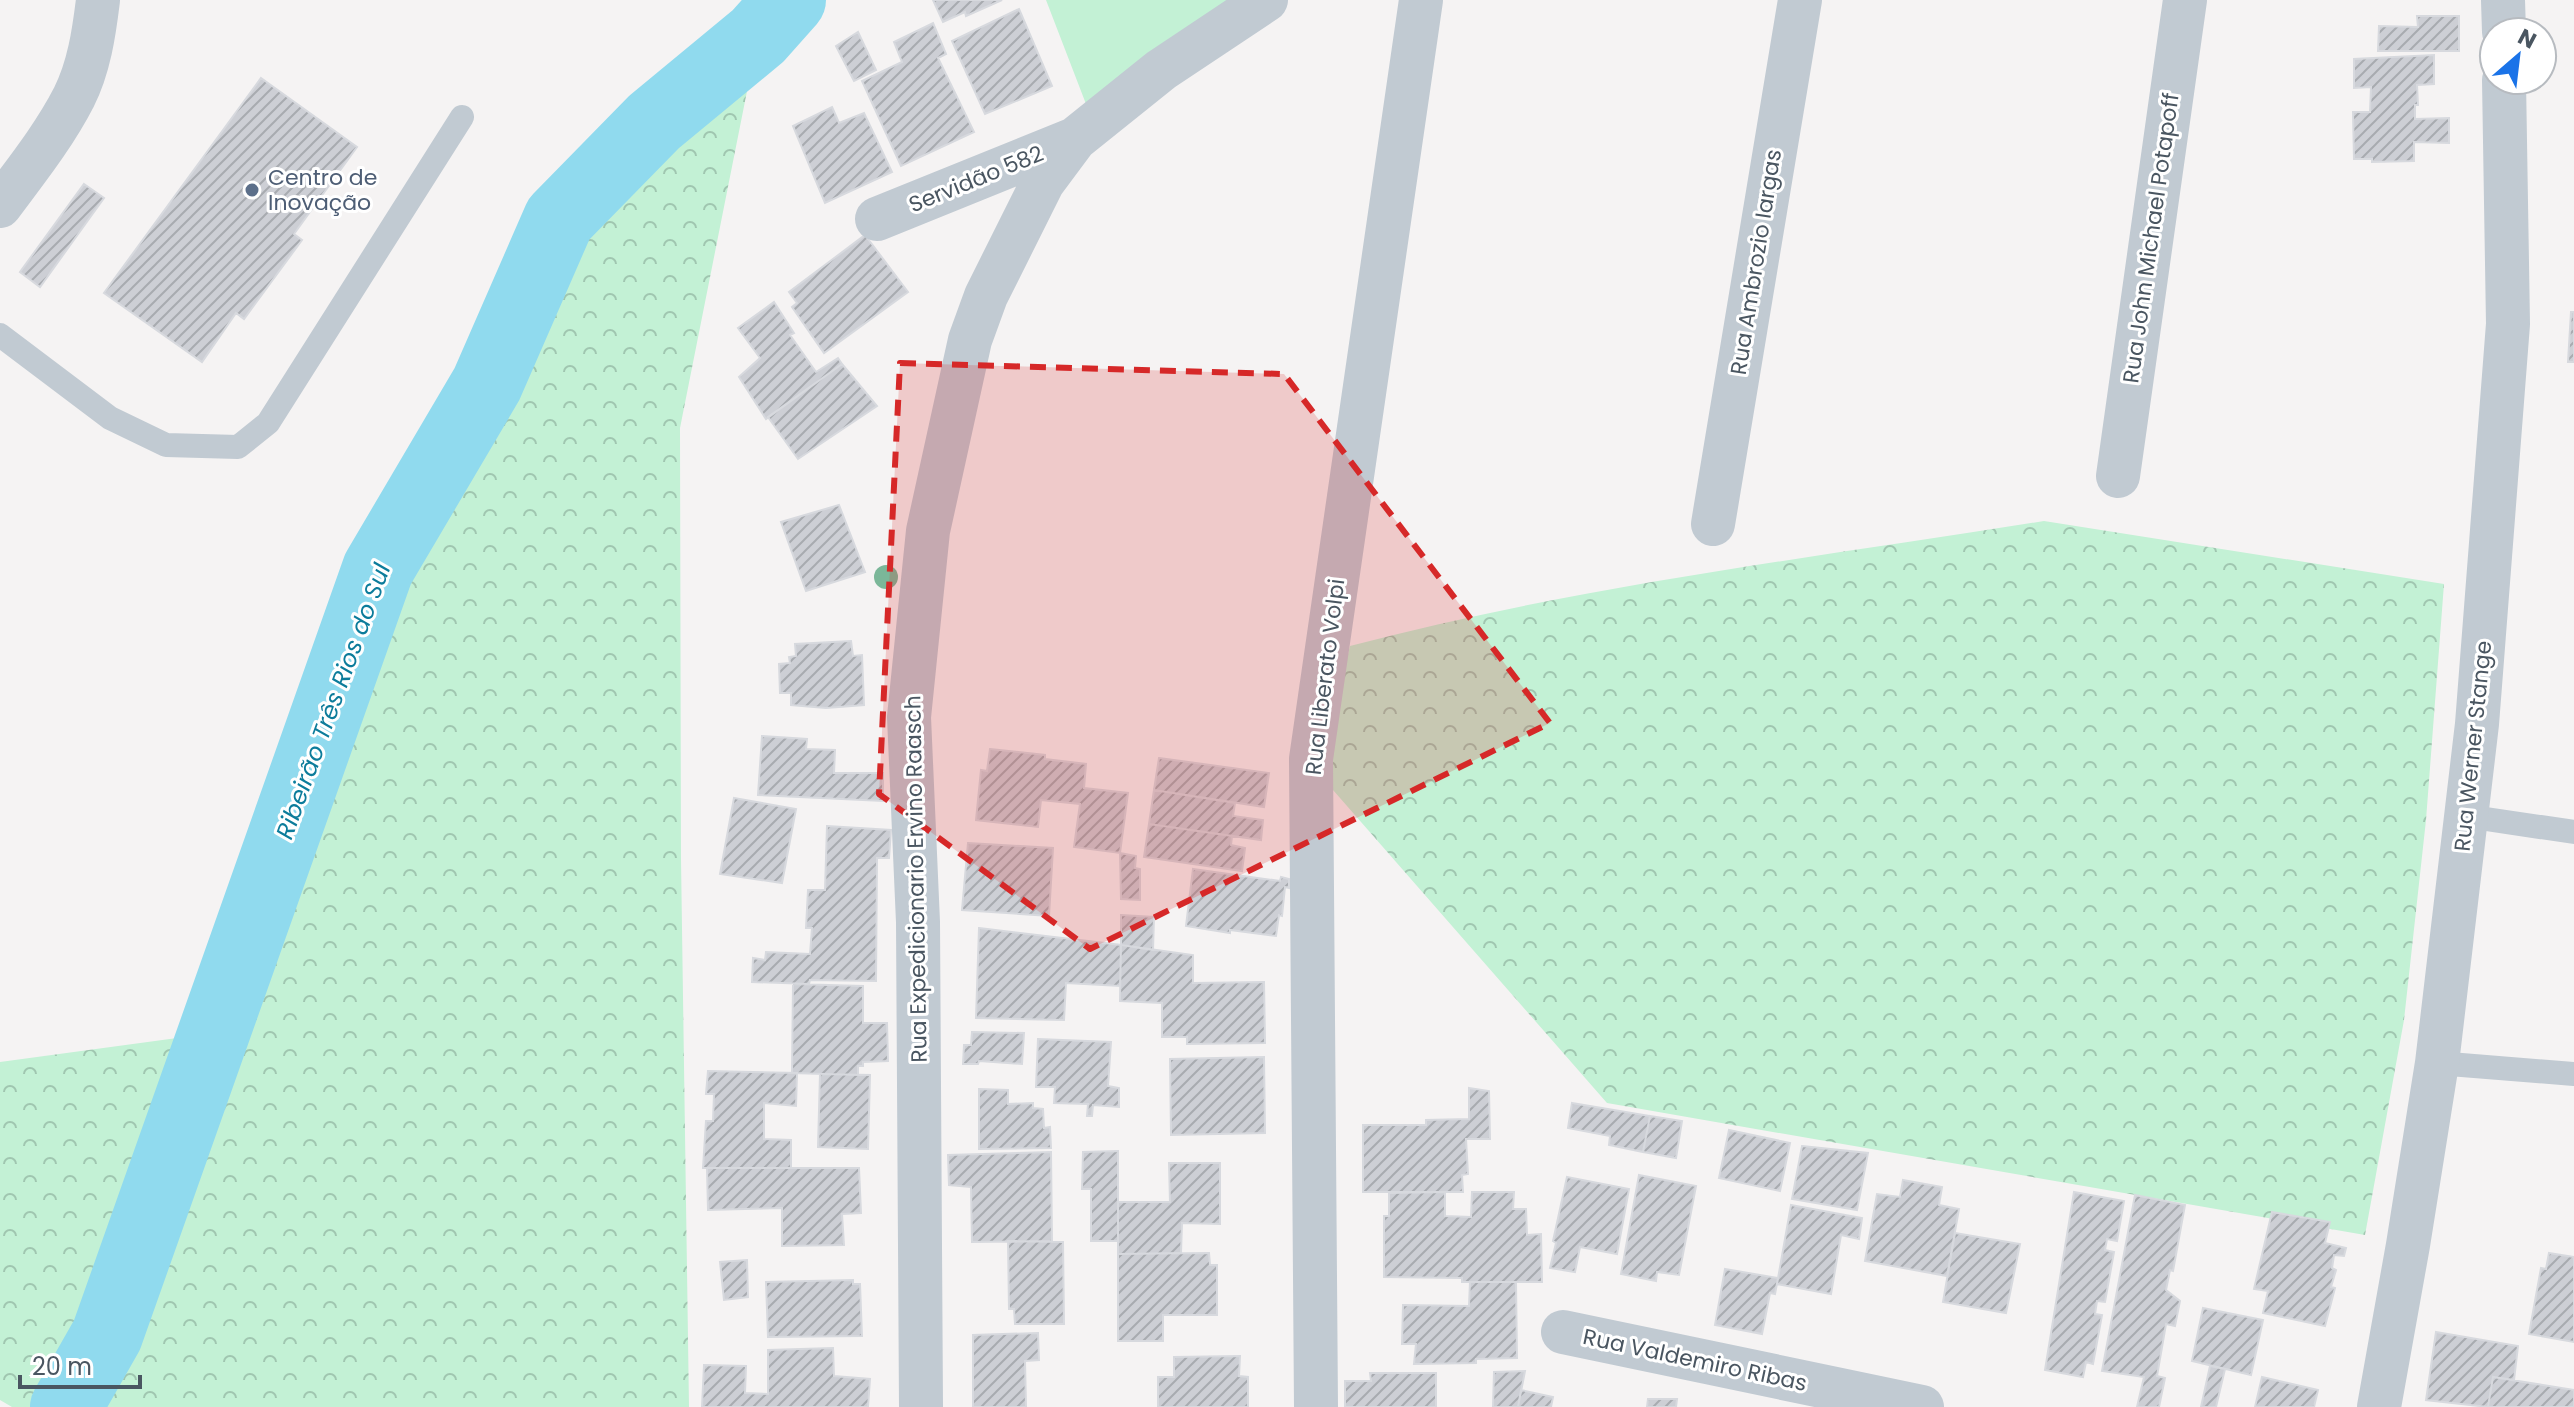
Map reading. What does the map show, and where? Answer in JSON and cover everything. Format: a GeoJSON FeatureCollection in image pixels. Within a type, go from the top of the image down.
{"type":"FeatureCollection","features":[{"type":"Feature","properties":{"kind":"street"},"geometry":{"type":"LineString","coordinates":[[0,206],[45,146],[75,95],[93,40],[98,0]]}},
{"type":"Feature","properties":{"kind":"street","name":"Rua Expedicionario Ervino Raasch"},"geometry":{"type":"LineString","coordinates":[[921,1407],[918,922],[909,717],[928,531],[970,340],[986,296],[1043,182],[1075,139],[1161,70],[1266,0]]}},
{"type":"Feature","properties":{"kind":"street","name":"Rua Liberato Volpi"},"geometry":{"type":"LineString","coordinates":[[1316,1407],[1311,759],[1421,0]]}},
{"type":"Feature","properties":{"kind":"street","name":"Rua Ambrozio Iargas"},"geometry":{"type":"LineString","coordinates":[[1713,524],[1800,0]]}},
{"type":"Feature","properties":{"kind":"street","name":"Rua John Michael Potapoff"},"geometry":{"type":"LineString","coordinates":[[2118,476],[2185,0]]}},
{"type":"Feature","properties":{"kind":"street","name":"Rua Werner Stange"},"geometry":{"type":"LineString","coordinates":[[2379,1407],[2437,1063],[2477,724],[2508,324],[2504,96]]}},
{"type":"Feature","properties":{"kind":"street","name":"Servidão 582"},"geometry":{"type":"LineString","coordinates":[[877,219],[1075,139]]}},
{"type":"Feature","properties":{"kind":"street","name":"Rua Valdemiro Ribas"},"geometry":{"type":"LineString","coordinates":[[1563,1332],[1922,1407]]}},
{"type":"Feature","properties":{"kind":"lane"},"geometry":{"type":"LineString","coordinates":[[0,335],[110,418],[166,445],[238,447],[268,423],[462,117]]}},
{"type":"Feature","properties":{"kind":"lane"},"geometry":{"type":"LineString","coordinates":[[2466,816],[2574,832]]}},
{"type":"Feature","properties":{"kind":"lane"},"geometry":{"type":"LineString","coordinates":[[2437,1063],[2574,1074]]}},
{"type":"Feature","properties":{"kind":"highlighted area"},"geometry":{"type":"Polygon","coordinates":[[[900,363],[1284,374],[1550,723],[1090,949],[879,794],[900,363]]]}},
{"type":"Feature","properties":{"kind":"green space"},"geometry":{"type":"Polygon","coordinates":[[[758,0],[813,0],[758,36],[758,0]]]}},
{"type":"Feature","properties":{"kind":"green space"},"geometry":{"type":"Polygon","coordinates":[[[1046,0],[1228,0],[1086,104],[1046,0]]]}},
{"type":"Feature","properties":{"kind":"green space"},"geometry":{"type":"Polygon","coordinates":[[[758,36],[680,428],[681,859],[689,1407],[12,1407],[0,1400],[0,1062],[214,1033],[378,569],[487,384],[559,219],[654,122],[758,36]]]}},
{"type":"Feature","properties":{"kind":"green space"},"geometry":{"type":"Polygon","coordinates":[[[2044,521],[2444,584],[2426,820],[2404,1020],[2365,1235],[1607,1103],[1319,774],[1350,646],[1522,606],[1608,590],[2044,521]]]}},
{"type":"Feature","properties":{"kind":"building"},"geometry":{"type":"Polygon","coordinates":[[[933,0],[1002,0],[966,16],[965,12],[943,22],[933,0]]]}},
{"type":"Feature","properties":{"kind":"building"},"geometry":{"type":"Polygon","coordinates":[[[1019,9],[1052,86],[985,114],[952,41],[1019,9]]]}},
{"type":"Feature","properties":{"kind":"building"},"geometry":{"type":"Polygon","coordinates":[[[2417,16],[2459,16],[2459,51],[2378,51],[2379,26],[2418,27],[2417,16]]]}},
{"type":"Feature","properties":{"kind":"building"},"geometry":{"type":"Polygon","coordinates":[[[933,23],[946,54],[938,58],[974,132],[901,166],[862,81],[902,62],[894,42],[933,23]]]}},
{"type":"Feature","properties":{"kind":"building"},"geometry":{"type":"Polygon","coordinates":[[[858,32],[876,70],[854,81],[836,46],[858,32]]]}},
{"type":"Feature","properties":{"kind":"building"},"geometry":{"type":"Polygon","coordinates":[[[2434,55],[2434,84],[2417,85],[2415,119],[2449,118],[2449,143],[2414,142],[2414,161],[2354,159],[2353,112],[2370,112],[2371,87],[2354,88],[2354,59],[2434,55]]]}},
{"type":"Feature","properties":{"kind":"building","name":"Centro de Inovação"},"geometry":{"type":"Polygon","coordinates":[[[261,78],[357,147],[294,234],[302,240],[244,319],[236,313],[202,362],[104,293],[261,78]]]}},
{"type":"Feature","properties":{"kind":"building"},"geometry":{"type":"Polygon","coordinates":[[[832,107],[839,123],[864,113],[892,172],[825,203],[793,126],[832,107]]]}},
{"type":"Feature","properties":{"kind":"building"},"geometry":{"type":"Polygon","coordinates":[[[84,184],[104,198],[40,287],[20,272],[84,184]]]}},
{"type":"Feature","properties":{"kind":"building"},"geometry":{"type":"Polygon","coordinates":[[[865,235],[908,292],[824,353],[792,307],[797,303],[789,292],[865,235]]]}},
{"type":"Feature","properties":{"kind":"building"},"geometry":{"type":"Polygon","coordinates":[[[774,302],[794,333],[790,335],[816,372],[838,358],[842,364],[766,419],[739,377],[760,358],[738,328],[774,302]]]}},
{"type":"Feature","properties":{"kind":"building"},"geometry":{"type":"Polygon","coordinates":[[[2571,312],[2574,312],[2574,362],[2568,362],[2571,312]]]}},
{"type":"Feature","properties":{"kind":"building"},"geometry":{"type":"Polygon","coordinates":[[[842,364],[877,406],[798,459],[768,417],[842,364]]]}},
{"type":"Feature","properties":{"kind":"building"},"geometry":{"type":"Polygon","coordinates":[[[839,505],[865,572],[806,591],[781,522],[839,505]]]}},
{"type":"Feature","properties":{"kind":"building"},"geometry":{"type":"Polygon","coordinates":[[[851,641],[853,656],[862,655],[864,705],[826,708],[791,705],[791,693],[780,693],[779,664],[790,663],[789,657],[796,656],[795,644],[851,641]]]}},
{"type":"Feature","properties":{"kind":"building"},"geometry":{"type":"Polygon","coordinates":[[[762,736],[807,739],[806,749],[835,750],[834,773],[883,773],[883,801],[758,795],[762,736]]]}},
{"type":"Feature","properties":{"kind":"building"},"geometry":{"type":"Polygon","coordinates":[[[990,749],[1045,755],[1045,759],[1086,764],[1084,788],[1128,793],[1120,853],[1074,847],[1080,804],[1041,800],[1038,827],[976,820],[981,770],[987,771],[990,749]]]}},
{"type":"Feature","properties":{"kind":"building"},"geometry":{"type":"Polygon","coordinates":[[[1159,758],[1269,773],[1264,807],[1154,790],[1159,758]]]}},
{"type":"Feature","properties":{"kind":"building"},"geometry":{"type":"Polygon","coordinates":[[[1154,790],[1235,803],[1233,816],[1263,820],[1261,840],[1149,824],[1154,790]]]}},
{"type":"Feature","properties":{"kind":"building"},"geometry":{"type":"Polygon","coordinates":[[[734,798],[796,809],[782,883],[720,874],[734,798]]]}},
{"type":"Feature","properties":{"kind":"building"},"geometry":{"type":"Polygon","coordinates":[[[1149,824],[1232,836],[1231,845],[1245,848],[1242,871],[1144,857],[1149,824]]]}},
{"type":"Feature","properties":{"kind":"building"},"geometry":{"type":"Polygon","coordinates":[[[827,826],[891,830],[889,858],[877,858],[876,981],[810,980],[809,984],[752,982],[753,958],[765,960],[766,952],[810,954],[812,928],[806,928],[808,890],[825,890],[827,826]]]}},
{"type":"Feature","properties":{"kind":"building"},"geometry":{"type":"Polygon","coordinates":[[[968,843],[1053,848],[1049,916],[962,910],[968,843]]]}},
{"type":"Feature","properties":{"kind":"building"},"geometry":{"type":"Polygon","coordinates":[[[1120,853],[1136,856],[1135,868],[1140,869],[1140,900],[1121,899],[1120,853]]]}},
{"type":"Feature","properties":{"kind":"building"},"geometry":{"type":"Polygon","coordinates":[[[1193,869],[1280,881],[1281,877],[1289,879],[1276,936],[1186,926],[1193,869]]]}},
{"type":"Feature","properties":{"kind":"building"},"geometry":{"type":"Polygon","coordinates":[[[1121,915],[1154,917],[1153,950],[1121,945],[1121,915]]]}},
{"type":"Feature","properties":{"kind":"building"},"geometry":{"type":"Polygon","coordinates":[[[979,928],[1121,945],[1120,986],[1066,983],[1064,1020],[976,1018],[979,928]]]}},
{"type":"Feature","properties":{"kind":"building"},"geometry":{"type":"Polygon","coordinates":[[[1121,945],[1193,955],[1193,983],[1264,982],[1265,1043],[1187,1044],[1187,1037],[1162,1037],[1162,1003],[1120,1001],[1121,945]]]}},
{"type":"Feature","properties":{"kind":"building"},"geometry":{"type":"Polygon","coordinates":[[[793,984],[863,986],[863,1023],[887,1023],[888,1061],[863,1062],[863,1066],[858,1066],[858,1075],[792,1073],[793,984]]]}},
{"type":"Feature","properties":{"kind":"building"},"geometry":{"type":"Polygon","coordinates":[[[972,1032],[1024,1033],[1022,1064],[979,1061],[978,1064],[963,1064],[964,1045],[971,1045],[972,1032]]]}},
{"type":"Feature","properties":{"kind":"building"},"geometry":{"type":"Polygon","coordinates":[[[1038,1039],[1111,1042],[1108,1086],[1119,1088],[1119,1107],[1093,1105],[1092,1116],[1087,1116],[1088,1104],[1054,1103],[1055,1087],[1036,1087],[1038,1039]]]}},
{"type":"Feature","properties":{"kind":"building"},"geometry":{"type":"Polygon","coordinates":[[[1264,1057],[1265,1133],[1171,1135],[1170,1059],[1264,1057]]]}},
{"type":"Feature","properties":{"kind":"building"},"geometry":{"type":"Polygon","coordinates":[[[708,1071],[797,1073],[796,1106],[764,1103],[764,1139],[791,1140],[791,1168],[703,1168],[706,1121],[713,1121],[714,1094],[706,1094],[708,1071]]]}},
{"type":"Feature","properties":{"kind":"building"},"geometry":{"type":"Polygon","coordinates":[[[820,1074],[870,1075],[868,1149],[818,1147],[820,1074]]]}},
{"type":"Feature","properties":{"kind":"building"},"geometry":{"type":"Polygon","coordinates":[[[1469,1088],[1489,1091],[1490,1139],[1466,1139],[1468,1174],[1462,1175],[1463,1192],[1363,1192],[1363,1125],[1426,1125],[1426,1120],[1469,1119],[1469,1088]]]}},
{"type":"Feature","properties":{"kind":"building"},"geometry":{"type":"Polygon","coordinates":[[[979,1089],[1008,1090],[1008,1104],[1033,1103],[1033,1108],[1043,1109],[1044,1128],[1050,1127],[1051,1148],[979,1149],[979,1089]]]}},
{"type":"Feature","properties":{"kind":"building"},"geometry":{"type":"Polygon","coordinates":[[[1572,1103],[1650,1116],[1643,1152],[1609,1145],[1610,1136],[1568,1128],[1572,1103]]]}},
{"type":"Feature","properties":{"kind":"building"},"geometry":{"type":"Polygon","coordinates":[[[1650,1116],[1682,1121],[1676,1158],[1643,1152],[1650,1116]]]}},
{"type":"Feature","properties":{"kind":"building"},"geometry":{"type":"Polygon","coordinates":[[[1729,1130],[1790,1143],[1780,1191],[1719,1178],[1729,1130]]]}},
{"type":"Feature","properties":{"kind":"building"},"geometry":{"type":"Polygon","coordinates":[[[1802,1146],[1868,1153],[1857,1210],[1792,1199],[1802,1146]]]}},
{"type":"Feature","properties":{"kind":"building"},"geometry":{"type":"Polygon","coordinates":[[[1118,1151],[1118,1241],[1091,1241],[1091,1189],[1082,1189],[1083,1152],[1118,1151]]]}},
{"type":"Feature","properties":{"kind":"building"},"geometry":{"type":"Polygon","coordinates":[[[1051,1152],[1052,1241],[972,1242],[971,1187],[949,1185],[948,1155],[1051,1152]]]}},
{"type":"Feature","properties":{"kind":"building"},"geometry":{"type":"Polygon","coordinates":[[[1169,1163],[1220,1163],[1220,1224],[1182,1223],[1181,1253],[1118,1254],[1118,1202],[1170,1202],[1169,1163]]]}},
{"type":"Feature","properties":{"kind":"building"},"geometry":{"type":"Polygon","coordinates":[[[707,1168],[859,1168],[861,1213],[842,1214],[844,1245],[782,1246],[782,1208],[708,1210],[707,1168]]]}},
{"type":"Feature","properties":{"kind":"building"},"geometry":{"type":"Polygon","coordinates":[[[1639,1175],[1696,1186],[1679,1275],[1657,1272],[1656,1281],[1621,1274],[1639,1175]]]}},
{"type":"Feature","properties":{"kind":"building"},"geometry":{"type":"Polygon","coordinates":[[[1567,1177],[1629,1189],[1617,1254],[1580,1247],[1575,1272],[1550,1268],[1567,1177]]]}},
{"type":"Feature","properties":{"kind":"building"},"geometry":{"type":"Polygon","coordinates":[[[1903,1180],[1942,1187],[1939,1205],[1959,1209],[1947,1276],[1865,1261],[1877,1194],[1900,1197],[1903,1180]]]}},
{"type":"Feature","properties":{"kind":"building"},"geometry":{"type":"Polygon","coordinates":[[[1445,1192],[1445,1216],[1471,1217],[1472,1192],[1514,1192],[1513,1209],[1526,1209],[1527,1235],[1541,1234],[1542,1282],[1462,1282],[1462,1278],[1384,1277],[1384,1216],[1389,1216],[1389,1193],[1445,1192]]]}},
{"type":"Feature","properties":{"kind":"building"},"geometry":{"type":"Polygon","coordinates":[[[2074,1192],[2124,1201],[2117,1241],[2107,1239],[2105,1250],[2114,1252],[2105,1302],[2097,1301],[2095,1314],[2102,1315],[2093,1364],[2086,1362],[2083,1377],[2045,1370],[2074,1192]]]}},
{"type":"Feature","properties":{"kind":"building"},"geometry":{"type":"Polygon","coordinates":[[[2135,1195],[2185,1205],[2173,1271],[2170,1270],[2166,1290],[2180,1301],[2175,1326],[2166,1324],[2157,1376],[2165,1378],[2159,1407],[2137,1407],[2144,1377],[2102,1371],[2135,1195]]]}},
{"type":"Feature","properties":{"kind":"building"},"geometry":{"type":"Polygon","coordinates":[[[1791,1205],[1862,1218],[1859,1239],[1841,1235],[1831,1294],[1777,1284],[1791,1205]]]}},
{"type":"Feature","properties":{"kind":"building"},"geometry":{"type":"Polygon","coordinates":[[[2272,1212],[2330,1222],[2325,1243],[2346,1248],[2344,1256],[2334,1255],[2332,1268],[2336,1270],[2331,1287],[2335,1288],[2325,1326],[2263,1313],[2268,1291],[2254,1289],[2272,1212]]]}},
{"type":"Feature","properties":{"kind":"building"},"geometry":{"type":"Polygon","coordinates":[[[1955,1233],[2020,1244],[2006,1313],[1943,1302],[1955,1233]]]}},
{"type":"Feature","properties":{"kind":"building"},"geometry":{"type":"Polygon","coordinates":[[[1008,1241],[1063,1242],[1064,1324],[1015,1324],[1014,1309],[1009,1309],[1008,1241]]]}},
{"type":"Feature","properties":{"kind":"building"},"geometry":{"type":"Polygon","coordinates":[[[1209,1253],[1210,1265],[1217,1265],[1217,1315],[1163,1315],[1163,1341],[1118,1341],[1118,1254],[1209,1253]]]}},
{"type":"Feature","properties":{"kind":"building"},"geometry":{"type":"Polygon","coordinates":[[[2549,1253],[2574,1257],[2574,1342],[2529,1334],[2541,1268],[2546,1269],[2549,1253]]]}},
{"type":"Feature","properties":{"kind":"building"},"geometry":{"type":"Polygon","coordinates":[[[747,1260],[748,1297],[724,1300],[720,1262],[747,1260]]]}},
{"type":"Feature","properties":{"kind":"building"},"geometry":{"type":"Polygon","coordinates":[[[1725,1269],[1778,1278],[1775,1294],[1770,1293],[1762,1334],[1715,1325],[1725,1269]]]}},
{"type":"Feature","properties":{"kind":"building"},"geometry":{"type":"Polygon","coordinates":[[[853,1280],[853,1284],[860,1284],[862,1336],[768,1337],[766,1282],[853,1280]]]}},
{"type":"Feature","properties":{"kind":"building"},"geometry":{"type":"Polygon","coordinates":[[[1470,1282],[1516,1282],[1517,1358],[1476,1359],[1476,1363],[1414,1364],[1416,1344],[1402,1344],[1403,1305],[1469,1306],[1470,1282]]]}},
{"type":"Feature","properties":{"kind":"building"},"geometry":{"type":"Polygon","coordinates":[[[2203,1308],[2263,1320],[2251,1375],[2192,1361],[2203,1308]]]}},
{"type":"Feature","properties":{"kind":"building"},"geometry":{"type":"Polygon","coordinates":[[[2436,1332],[2518,1346],[2514,1380],[2493,1377],[2488,1407],[2426,1400],[2436,1332]]]}},
{"type":"Feature","properties":{"kind":"building"},"geometry":{"type":"Polygon","coordinates":[[[1038,1333],[1039,1360],[1025,1361],[1026,1407],[973,1407],[973,1335],[1038,1333]]]}},
{"type":"Feature","properties":{"kind":"building"},"geometry":{"type":"Polygon","coordinates":[[[833,1348],[834,1376],[870,1379],[868,1407],[702,1407],[704,1365],[746,1366],[745,1393],[768,1394],[768,1350],[833,1348]]]}},
{"type":"Feature","properties":{"kind":"building"},"geometry":{"type":"Polygon","coordinates":[[[1240,1356],[1239,1376],[1248,1377],[1248,1407],[1158,1407],[1158,1377],[1174,1377],[1174,1357],[1240,1356]]]}},
{"type":"Feature","properties":{"kind":"building"},"geometry":{"type":"Polygon","coordinates":[[[2210,1366],[2225,1369],[2216,1407],[2201,1407],[2210,1366]]]}},
{"type":"Feature","properties":{"kind":"building"},"geometry":{"type":"Polygon","coordinates":[[[1525,1371],[1518,1407],[1493,1407],[1494,1372],[1525,1371]]]}},
{"type":"Feature","properties":{"kind":"building"},"geometry":{"type":"Polygon","coordinates":[[[1370,1373],[1436,1373],[1436,1407],[1345,1407],[1345,1381],[1371,1381],[1370,1373]]]}},
{"type":"Feature","properties":{"kind":"building"},"geometry":{"type":"Polygon","coordinates":[[[2262,1377],[2318,1390],[2314,1407],[2255,1407],[2262,1377]]]}},
{"type":"Feature","properties":{"kind":"building"},"geometry":{"type":"Polygon","coordinates":[[[2493,1377],[2574,1390],[2574,1407],[2488,1407],[2493,1377]]]}},
{"type":"Feature","properties":{"kind":"building"},"geometry":{"type":"Polygon","coordinates":[[[1521,1390],[1553,1397],[1551,1407],[1518,1407],[1521,1390]]]}},
{"type":"Feature","properties":{"kind":"building"},"geometry":{"type":"Polygon","coordinates":[[[1648,1399],[1677,1399],[1676,1407],[1647,1407],[1648,1399]]]}},
{"type":"Feature","properties":{"kind":"waterway","name":"Ribeirão Três Rios do Sul"},"geometry":{"type":"LineString","coordinates":[[66,1407],[107,1335],[378,569],[487,384],[559,219],[654,122],[758,36],[790,0]]}},
{"type":"Feature","properties":{"kind":"place","name":"Centro de Inovação"},"geometry":{"type":"Point","coordinates":[252,190]}}]}
